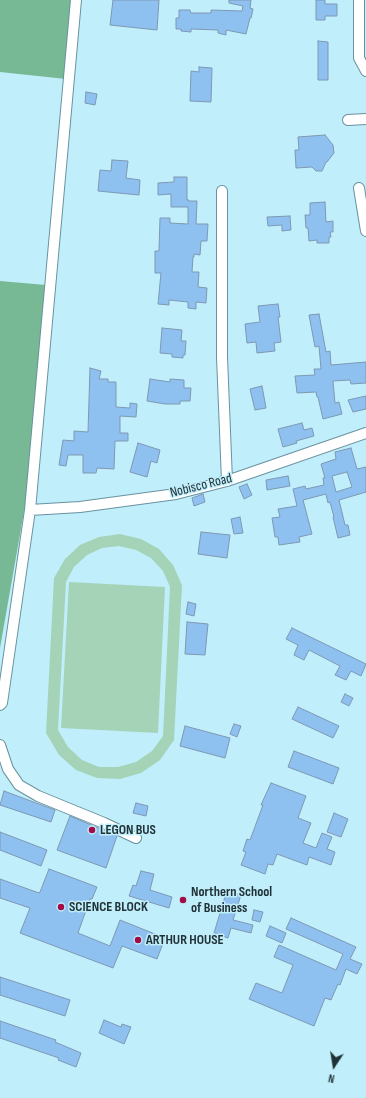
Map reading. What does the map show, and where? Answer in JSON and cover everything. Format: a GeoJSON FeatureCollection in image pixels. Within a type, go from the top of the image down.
{"type":"FeatureCollection","features":[{"type":"Feature","properties":{"kind":"street"},"geometry":{"type":"LineString","coordinates":[[0,705],[2,703],[30,510],[76,0]]}},
{"type":"Feature","properties":{"kind":"street"},"geometry":{"type":"LineString","coordinates":[[358,0],[359,58],[366,71]]}},
{"type":"Feature","properties":{"kind":"street"},"geometry":{"type":"LineString","coordinates":[[348,120],[366,119]]}},
{"type":"Feature","properties":{"kind":"street"},"geometry":{"type":"LineString","coordinates":[[359,188],[366,231]]}},
{"type":"Feature","properties":{"kind":"street"},"geometry":{"type":"LineString","coordinates":[[222,191],[222,357],[227,481]]}},
{"type":"Feature","properties":{"kind":"street","name":"Nobisco Road"},"geometry":{"type":"LineString","coordinates":[[30,510],[80,507],[176,494],[227,481],[366,433]]}},
{"type":"Feature","properties":{"kind":"street"},"geometry":{"type":"LineString","coordinates":[[0,746],[8,770],[20,785],[38,796],[136,838]]}},
{"type":"Feature","properties":{"kind":"green space"},"geometry":{"type":"Polygon","coordinates":[[[0,0],[71,0],[66,79],[0,72],[0,0]]]}},
{"type":"Feature","properties":{"kind":"green space"},"geometry":{"type":"Polygon","coordinates":[[[0,281],[46,285],[26,500],[0,648],[0,281]]]}},
{"type":"Feature","properties":{"kind":"green space"},"geometry":{"type":"Polygon","coordinates":[[[120,534],[141,539],[159,549],[173,565],[182,585],[174,740],[160,760],[141,773],[120,779],[97,778],[76,770],[59,755],[46,733],[54,578],[65,559],[80,545],[99,537],[120,534]],[[119,546],[102,548],[87,555],[74,567],[66,582],[58,730],[68,747],[82,760],[99,767],[118,767],[136,762],[152,751],[163,736],[170,587],[163,571],[151,558],[136,550],[119,546]]]}},
{"type":"Feature","properties":{"kind":"green space"},"geometry":{"type":"Polygon","coordinates":[[[69,582],[165,587],[158,733],[61,728],[69,582]]]}},
{"type":"Feature","properties":{"kind":"building"},"geometry":{"type":"Polygon","coordinates":[[[113,0],[159,0],[157,30],[110,25],[113,0]]]}},
{"type":"Feature","properties":{"kind":"building"},"geometry":{"type":"Polygon","coordinates":[[[229,0],[251,0],[250,8],[253,9],[246,34],[226,30],[226,35],[218,33],[218,30],[191,29],[191,32],[176,29],[176,18],[179,18],[179,10],[190,10],[191,13],[211,13],[211,10],[242,11],[243,6],[229,3],[229,0]]]}},
{"type":"Feature","properties":{"kind":"building"},"geometry":{"type":"Polygon","coordinates":[[[316,0],[325,0],[325,4],[337,4],[337,16],[325,16],[325,20],[316,20],[316,0]]]}},
{"type":"Feature","properties":{"kind":"building"},"geometry":{"type":"Polygon","coordinates":[[[318,41],[328,42],[328,80],[318,80],[318,41]]]}},
{"type":"Feature","properties":{"kind":"building"},"geometry":{"type":"Polygon","coordinates":[[[199,67],[212,68],[211,102],[190,101],[191,71],[199,72],[199,67]]]}},
{"type":"Feature","properties":{"kind":"building"},"geometry":{"type":"Polygon","coordinates":[[[86,92],[97,94],[95,105],[85,103],[86,92]]]}},
{"type":"Feature","properties":{"kind":"building"},"geometry":{"type":"Polygon","coordinates":[[[325,135],[333,145],[334,153],[326,162],[322,171],[316,171],[312,167],[296,168],[295,150],[299,150],[298,137],[325,135]]]}},
{"type":"Feature","properties":{"kind":"building"},"geometry":{"type":"Polygon","coordinates":[[[112,160],[128,161],[126,178],[140,180],[139,195],[98,191],[100,170],[111,171],[112,160]]]}},
{"type":"Feature","properties":{"kind":"building"},"geometry":{"type":"Polygon","coordinates":[[[174,177],[187,177],[187,200],[197,201],[196,224],[208,224],[207,241],[201,241],[200,255],[194,254],[193,257],[192,272],[199,272],[198,287],[207,288],[206,303],[196,302],[196,309],[188,308],[188,302],[169,300],[169,305],[158,304],[161,273],[155,273],[155,251],[159,251],[160,218],[170,218],[170,223],[188,224],[188,207],[171,207],[171,194],[158,195],[158,183],[174,182],[174,177]]]}},
{"type":"Feature","properties":{"kind":"building"},"geometry":{"type":"Polygon","coordinates":[[[325,202],[326,222],[333,221],[333,232],[330,232],[331,237],[329,237],[329,243],[317,243],[317,240],[309,241],[305,215],[310,215],[310,203],[325,202]]]}},
{"type":"Feature","properties":{"kind":"building"},"geometry":{"type":"Polygon","coordinates":[[[290,216],[291,230],[282,231],[282,225],[268,226],[267,217],[290,216]]]}},
{"type":"Feature","properties":{"kind":"building"},"geometry":{"type":"Polygon","coordinates":[[[278,304],[281,342],[274,343],[275,351],[257,353],[256,342],[247,343],[245,324],[260,322],[258,306],[278,304]]]}},
{"type":"Feature","properties":{"kind":"building"},"geometry":{"type":"Polygon","coordinates":[[[319,314],[326,352],[330,351],[331,365],[366,362],[366,383],[351,384],[350,380],[333,381],[335,403],[339,402],[342,414],[323,419],[316,392],[297,393],[295,376],[315,375],[314,369],[321,369],[319,346],[315,347],[309,315],[319,314]]]}},
{"type":"Feature","properties":{"kind":"building"},"geometry":{"type":"Polygon","coordinates":[[[162,328],[182,330],[181,341],[186,341],[185,355],[183,355],[183,358],[172,357],[172,354],[160,353],[162,328]]]}},
{"type":"Feature","properties":{"kind":"building"},"geometry":{"type":"Polygon","coordinates":[[[90,368],[101,371],[99,379],[108,379],[108,382],[116,382],[116,407],[130,408],[130,403],[137,404],[136,417],[120,416],[120,433],[128,433],[128,441],[115,441],[114,469],[97,468],[96,473],[83,473],[83,455],[68,455],[66,466],[59,465],[63,440],[74,441],[74,431],[88,432],[90,368]]]}},
{"type":"Feature","properties":{"kind":"building"},"geometry":{"type":"Polygon","coordinates":[[[150,379],[170,382],[170,379],[184,380],[184,388],[191,388],[190,401],[180,401],[180,404],[165,404],[147,401],[150,379]]]}},
{"type":"Feature","properties":{"kind":"building"},"geometry":{"type":"Polygon","coordinates":[[[262,386],[266,408],[255,410],[250,389],[262,386]]]}},
{"type":"Feature","properties":{"kind":"building"},"geometry":{"type":"Polygon","coordinates":[[[366,396],[366,409],[353,412],[348,400],[366,396]]]}},
{"type":"Feature","properties":{"kind":"building"},"geometry":{"type":"Polygon","coordinates":[[[302,423],[304,430],[312,428],[314,436],[296,441],[297,443],[283,447],[278,429],[302,423]]]}},
{"type":"Feature","properties":{"kind":"building"},"geometry":{"type":"Polygon","coordinates":[[[138,443],[160,450],[157,463],[151,461],[147,477],[130,472],[138,443]]]}},
{"type":"Feature","properties":{"kind":"building"},"geometry":{"type":"Polygon","coordinates":[[[351,448],[357,469],[366,467],[366,492],[339,500],[345,525],[348,525],[350,535],[338,538],[330,502],[328,503],[326,494],[303,500],[312,534],[299,537],[300,542],[279,545],[278,537],[275,537],[272,518],[280,517],[278,509],[297,506],[293,489],[305,486],[306,489],[324,485],[323,478],[325,478],[321,464],[336,459],[335,452],[351,448]],[[347,472],[332,476],[336,492],[352,487],[347,472]]]}},
{"type":"Feature","properties":{"kind":"building"},"geometry":{"type":"Polygon","coordinates":[[[288,476],[290,486],[267,490],[266,480],[288,476]]]}},
{"type":"Feature","properties":{"kind":"building"},"geometry":{"type":"Polygon","coordinates":[[[247,484],[252,495],[244,499],[239,487],[247,484]]]}},
{"type":"Feature","properties":{"kind":"building"},"geometry":{"type":"Polygon","coordinates":[[[203,494],[205,502],[194,506],[192,498],[203,494]]]}},
{"type":"Feature","properties":{"kind":"building"},"geometry":{"type":"Polygon","coordinates":[[[240,517],[243,533],[234,534],[231,519],[240,517]]]}},
{"type":"Feature","properties":{"kind":"building"},"geometry":{"type":"Polygon","coordinates":[[[201,532],[230,535],[227,558],[198,554],[201,532]]]}},
{"type":"Feature","properties":{"kind":"building"},"geometry":{"type":"Polygon","coordinates":[[[188,602],[196,604],[194,616],[186,614],[188,602]]]}},
{"type":"Feature","properties":{"kind":"building"},"geometry":{"type":"Polygon","coordinates":[[[187,622],[208,624],[205,655],[185,654],[187,622]]]}},
{"type":"Feature","properties":{"kind":"building"},"geometry":{"type":"Polygon","coordinates":[[[292,628],[366,664],[361,676],[351,671],[346,680],[335,675],[340,666],[309,650],[304,660],[294,655],[298,645],[286,639],[292,628]]]}},
{"type":"Feature","properties":{"kind":"building"},"geometry":{"type":"Polygon","coordinates":[[[345,694],[353,698],[349,706],[341,702],[345,694]]]}},
{"type":"Feature","properties":{"kind":"building"},"geometry":{"type":"Polygon","coordinates":[[[298,707],[339,726],[333,738],[292,719],[298,707]]]}},
{"type":"Feature","properties":{"kind":"building"},"geometry":{"type":"Polygon","coordinates":[[[234,724],[241,726],[237,737],[230,734],[234,724]]]}},
{"type":"Feature","properties":{"kind":"building"},"geometry":{"type":"Polygon","coordinates":[[[185,726],[230,738],[225,758],[180,746],[185,726]]]}},
{"type":"Feature","properties":{"kind":"building"},"geometry":{"type":"Polygon","coordinates":[[[294,751],[339,768],[333,784],[288,767],[294,751]]]}},
{"type":"Feature","properties":{"kind":"building"},"geometry":{"type":"Polygon","coordinates":[[[271,783],[306,796],[298,818],[311,823],[303,843],[316,848],[322,833],[332,837],[327,849],[335,852],[331,865],[309,857],[307,865],[277,854],[273,865],[268,864],[265,874],[241,865],[246,852],[243,851],[247,839],[250,840],[263,805],[261,805],[271,783]]]}},
{"type":"Feature","properties":{"kind":"building"},"geometry":{"type":"Polygon","coordinates":[[[4,791],[55,810],[51,822],[0,805],[4,791]]]}},
{"type":"Feature","properties":{"kind":"building"},"geometry":{"type":"Polygon","coordinates":[[[136,803],[148,806],[146,816],[133,813],[136,803]]]}},
{"type":"Feature","properties":{"kind":"building"},"geometry":{"type":"Polygon","coordinates":[[[334,813],[348,819],[341,837],[327,832],[334,813]]]}},
{"type":"Feature","properties":{"kind":"building"},"geometry":{"type":"Polygon","coordinates":[[[70,816],[117,836],[106,868],[57,850],[70,816]]]}},
{"type":"Feature","properties":{"kind":"building"},"geometry":{"type":"Polygon","coordinates":[[[0,832],[47,850],[41,866],[0,850],[0,832]]]}},
{"type":"Feature","properties":{"kind":"building"},"geometry":{"type":"Polygon","coordinates":[[[49,869],[97,887],[92,899],[90,899],[78,933],[110,946],[120,920],[165,938],[157,959],[122,946],[113,968],[20,933],[30,908],[0,898],[0,879],[39,893],[49,869]]]}},
{"type":"Feature","properties":{"kind":"building"},"geometry":{"type":"Polygon","coordinates":[[[141,871],[154,874],[150,890],[172,897],[169,908],[129,896],[133,885],[136,886],[141,871]]]}},
{"type":"Feature","properties":{"kind":"building"},"geometry":{"type":"Polygon","coordinates":[[[227,890],[241,895],[233,920],[253,925],[251,933],[231,928],[228,938],[214,933],[227,890]]]}},
{"type":"Feature","properties":{"kind":"building"},"geometry":{"type":"Polygon","coordinates":[[[254,910],[263,912],[260,922],[252,920],[254,910]]]}},
{"type":"Feature","properties":{"kind":"building"},"geometry":{"type":"Polygon","coordinates":[[[291,918],[356,947],[350,959],[362,964],[357,974],[346,969],[340,985],[338,984],[331,1000],[325,998],[314,1026],[249,999],[256,983],[282,993],[293,965],[274,957],[279,945],[336,970],[343,954],[286,929],[291,918]]]}},
{"type":"Feature","properties":{"kind":"building"},"geometry":{"type":"Polygon","coordinates":[[[270,926],[286,933],[282,943],[266,936],[270,926]]]}},
{"type":"Feature","properties":{"kind":"building"},"geometry":{"type":"Polygon","coordinates":[[[0,977],[70,1000],[65,1016],[0,995],[0,977]]]}},
{"type":"Feature","properties":{"kind":"building"},"geometry":{"type":"Polygon","coordinates":[[[104,1020],[121,1027],[122,1024],[131,1027],[124,1044],[99,1033],[104,1020]]]}},
{"type":"Feature","properties":{"kind":"building"},"geometry":{"type":"Polygon","coordinates":[[[0,1021],[56,1040],[55,1042],[81,1053],[76,1067],[58,1060],[59,1058],[0,1038],[0,1021]]]}},
{"type":"Feature","properties":{"kind":"place","name":"LEGON BUS"},"geometry":{"type":"Point","coordinates":[92,830]}},
{"type":"Feature","properties":{"kind":"place","name":"Northern School of Business"},"geometry":{"type":"Point","coordinates":[183,900]}},
{"type":"Feature","properties":{"kind":"place","name":"SCIENCE BLOCK"},"geometry":{"type":"Point","coordinates":[61,907]}},
{"type":"Feature","properties":{"kind":"place","name":"ARTHUR HOUSE"},"geometry":{"type":"Point","coordinates":[138,940]}}]}
